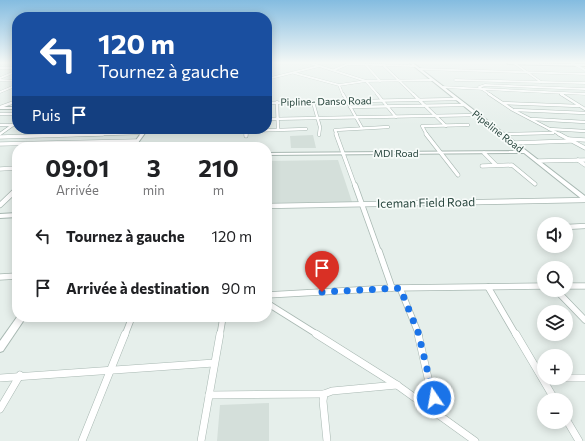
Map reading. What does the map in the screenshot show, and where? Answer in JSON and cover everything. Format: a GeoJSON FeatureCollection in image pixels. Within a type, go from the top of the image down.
{"type":"FeatureCollection","features":[{"type":"Feature","properties":{"kind":"street"},"geometry":{"type":"LineString","coordinates":[[334,84],[339,85],[349,84]]}},
{"type":"Feature","properties":{"kind":"street"},"geometry":{"type":"LineString","coordinates":[[368,84],[396,117]]}},
{"type":"Feature","properties":{"kind":"street"},"geometry":{"type":"LineString","coordinates":[[402,84],[446,126]]}},
{"type":"Feature","properties":{"kind":"street","name":"Pipeline Road"},"geometry":{"type":"LineString","coordinates":[[436,84],[583,195],[585,200]]}},
{"type":"Feature","properties":{"kind":"street"},"geometry":{"type":"LineString","coordinates":[[544,84],[585,109]]}},
{"type":"Feature","properties":{"kind":"street"},"geometry":{"type":"LineString","coordinates":[[339,85],[346,101],[362,128]]}},
{"type":"Feature","properties":{"kind":"street"},"geometry":{"type":"LineString","coordinates":[[585,88],[479,86],[513,110],[553,133],[585,148]]}},
{"type":"Feature","properties":{"kind":"street"},"geometry":{"type":"LineString","coordinates":[[0,92],[12,87]]}},
{"type":"Feature","properties":{"kind":"street"},"geometry":{"type":"LineString","coordinates":[[442,88],[585,94]]}},
{"type":"Feature","properties":{"kind":"street","name":"Pipline- Danso Road"},"geometry":{"type":"LineString","coordinates":[[272,102],[457,99]]}},
{"type":"Feature","properties":{"kind":"street"},"geometry":{"type":"LineString","coordinates":[[277,102],[278,130]]}},
{"type":"Feature","properties":{"kind":"street"},"geometry":{"type":"LineString","coordinates":[[313,102],[320,127],[319,135]]}},
{"type":"Feature","properties":{"kind":"street"},"geometry":{"type":"LineString","coordinates":[[0,108],[12,103]]}},
{"type":"Feature","properties":{"kind":"street"},"geometry":{"type":"LineString","coordinates":[[502,103],[585,106]]}},
{"type":"Feature","properties":{"kind":"street"},"geometry":{"type":"LineString","coordinates":[[350,107],[466,105]]}},
{"type":"Feature","properties":{"kind":"street"},"geometry":{"type":"LineString","coordinates":[[0,108],[12,108]]}},
{"type":"Feature","properties":{"kind":"street"},"geometry":{"type":"LineString","coordinates":[[513,110],[585,113]]}},
{"type":"Feature","properties":{"kind":"street"},"geometry":{"type":"LineString","coordinates":[[0,114],[12,114]]}},
{"type":"Feature","properties":{"kind":"street"},"geometry":{"type":"LineString","coordinates":[[272,118],[318,119],[478,115]]}},
{"type":"Feature","properties":{"kind":"street"},"geometry":{"type":"LineString","coordinates":[[530,119],[585,122]]}},
{"type":"Feature","properties":{"kind":"street"},"geometry":{"type":"LineString","coordinates":[[0,125],[12,124]]}},
{"type":"Feature","properties":{"kind":"street"},"geometry":{"type":"LineString","coordinates":[[458,175],[425,133],[422,126],[468,125]]}},
{"type":"Feature","properties":{"kind":"street"},"geometry":{"type":"LineString","coordinates":[[0,136],[12,127]]}},
{"type":"Feature","properties":{"kind":"street"},"geometry":{"type":"LineString","coordinates":[[388,127],[335,130],[392,288]]}},
{"type":"Feature","properties":{"kind":"street"},"geometry":{"type":"LineString","coordinates":[[272,130],[306,129]]}},
{"type":"Feature","properties":{"kind":"street"},"geometry":{"type":"LineString","coordinates":[[548,129],[585,131]]}},
{"type":"Feature","properties":{"kind":"street"},"geometry":{"type":"LineString","coordinates":[[503,134],[553,133]]}},
{"type":"Feature","properties":{"kind":"street"},"geometry":{"type":"LineString","coordinates":[[0,136],[90,134]]}},
{"type":"Feature","properties":{"kind":"street"},"geometry":{"type":"LineString","coordinates":[[100,142],[136,141],[142,134]]}},
{"type":"Feature","properties":{"kind":"street"},"geometry":{"type":"LineString","coordinates":[[566,139],[585,140]]}},
{"type":"Feature","properties":{"kind":"street"},"geometry":{"type":"LineString","coordinates":[[514,143],[571,142]]}},
{"type":"Feature","properties":{"kind":"street"},"geometry":{"type":"LineString","coordinates":[[1,145],[12,145]]}},
{"type":"Feature","properties":{"kind":"street","name":"MDI Road"},"geometry":{"type":"LineString","coordinates":[[272,154],[526,152]]}},
{"type":"Feature","properties":{"kind":"street"},"geometry":{"type":"LineString","coordinates":[[484,153],[496,165]]}},
{"type":"Feature","properties":{"kind":"street"},"geometry":{"type":"LineString","coordinates":[[578,160],[585,165]]}},
{"type":"Feature","properties":{"kind":"street"},"geometry":{"type":"LineString","coordinates":[[538,161],[585,160]]}},
{"type":"Feature","properties":{"kind":"street"},"geometry":{"type":"LineString","coordinates":[[482,166],[514,165],[534,184]]}},
{"type":"Feature","properties":{"kind":"street"},"geometry":{"type":"LineString","coordinates":[[0,169],[12,168]]}},
{"type":"Feature","properties":{"kind":"street"},"geometry":{"type":"LineString","coordinates":[[0,205],[12,194]]}},
{"type":"Feature","properties":{"kind":"street","name":"Iceman Field Road"},"geometry":{"type":"LineString","coordinates":[[272,206],[585,200]]}},
{"type":"Feature","properties":{"kind":"street"},"geometry":{"type":"LineString","coordinates":[[0,216],[12,215]]}},
{"type":"Feature","properties":{"kind":"street"},"geometry":{"type":"LineString","coordinates":[[573,227],[585,226]]}},
{"type":"Feature","properties":{"kind":"street"},"geometry":{"type":"LineString","coordinates":[[0,277],[12,276]]}},
{"type":"Feature","properties":{"kind":"street"},"geometry":{"type":"LineString","coordinates":[[272,295],[392,288],[537,286]]}},
{"type":"Feature","properties":{"kind":"street"},"geometry":{"type":"LineString","coordinates":[[573,286],[585,286]]}},
{"type":"Feature","properties":{"kind":"street"},"geometry":{"type":"LineString","coordinates":[[488,287],[537,367]]}},
{"type":"Feature","properties":{"kind":"street"},"geometry":{"type":"LineString","coordinates":[[400,288],[418,332],[436,413]]}},
{"type":"Feature","properties":{"kind":"street"},"geometry":{"type":"LineString","coordinates":[[563,297],[585,320]]}},
{"type":"Feature","properties":{"kind":"street"},"geometry":{"type":"LineString","coordinates":[[272,306],[397,385],[475,441]]}},
{"type":"Feature","properties":{"kind":"street"},"geometry":{"type":"LineString","coordinates":[[0,348],[18,322]]}},
{"type":"Feature","properties":{"kind":"street"},"geometry":{"type":"LineString","coordinates":[[82,441],[130,322]]}},
{"type":"Feature","properties":{"kind":"street"},"geometry":{"type":"LineString","coordinates":[[201,441],[222,322]]}},
{"type":"Feature","properties":{"kind":"street"},"geometry":{"type":"LineString","coordinates":[[0,378],[20,375],[214,363]]}},
{"type":"Feature","properties":{"kind":"street"},"geometry":{"type":"LineString","coordinates":[[0,409],[20,375]]}},
{"type":"Feature","properties":{"kind":"street"},"geometry":{"type":"LineString","coordinates":[[573,378],[585,378]]}},
{"type":"Feature","properties":{"kind":"street"},"geometry":{"type":"LineString","coordinates":[[210,394],[324,394],[332,390],[397,385]]}},
{"type":"Feature","properties":{"kind":"street"},"geometry":{"type":"LineString","coordinates":[[324,394],[323,401],[327,441]]}},
{"type":"Feature","properties":{"kind":"street"},"geometry":{"type":"LineString","coordinates":[[572,429],[579,441]]}},
{"type":"Feature","properties":{"kind":"shaded area"},"geometry":{"type":"Polygon","coordinates":[[[313,135],[316,148],[291,148],[290,136],[313,135]]]}},
{"type":"Feature","properties":{"kind":"shaded area"},"geometry":{"type":"Polygon","coordinates":[[[338,160],[352,202],[272,203],[272,161],[338,160]]]}},
{"type":"Feature","properties":{"kind":"shaded area"},"geometry":{"type":"Polygon","coordinates":[[[269,403],[269,441],[217,441],[220,405],[269,403]]]}},
{"type":"Feature","properties":{"kind":"route"},"geometry":{"type":"LineString","coordinates":[[322,292],[400,288],[424,351],[434,398]]}}]}
